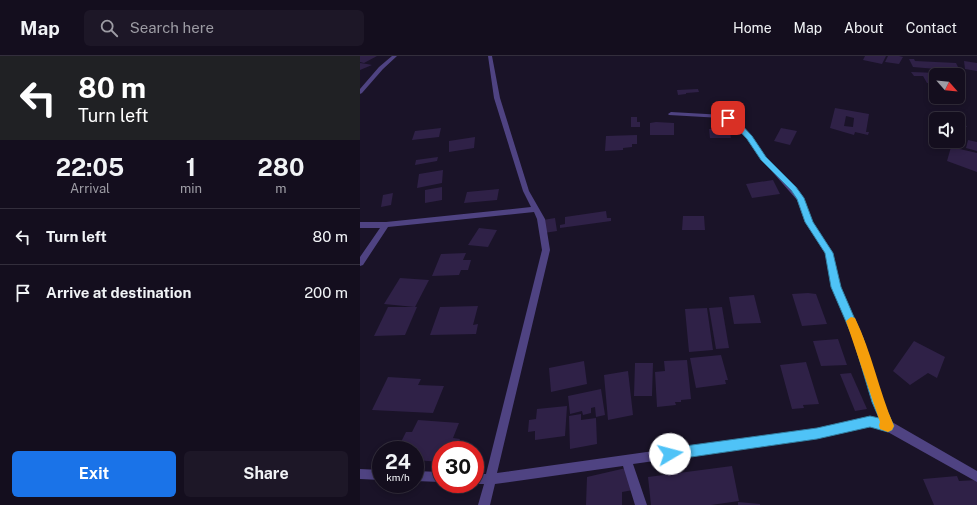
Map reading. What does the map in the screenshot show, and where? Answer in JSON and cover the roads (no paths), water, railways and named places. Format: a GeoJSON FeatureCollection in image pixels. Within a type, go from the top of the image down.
{"type":"FeatureCollection","features":[{"type":"Feature","properties":{"kind":"street"},"geometry":{"type":"LineString","coordinates":[[360,92],[381,68],[395,56]]}},
{"type":"Feature","properties":{"kind":"street"},"geometry":{"type":"LineString","coordinates":[[484,505],[546,250],[541,219],[526,191],[497,98],[490,56]]}},
{"type":"Feature","properties":{"kind":"street"},"geometry":{"type":"LineString","coordinates":[[671,114],[722,116],[733,120],[749,138],[764,159],[800,198],[809,222],[829,253],[836,287],[858,338],[878,402],[888,426]]}},
{"type":"Feature","properties":{"kind":"street"},"geometry":{"type":"LineString","coordinates":[[360,225],[386,225],[536,209]]}},
{"type":"Feature","properties":{"kind":"street"},"geometry":{"type":"LineString","coordinates":[[360,263],[386,225]]}},
{"type":"Feature","properties":{"kind":"street"},"geometry":{"type":"LineString","coordinates":[[484,479],[817,433],[870,422],[888,426],[977,476]]}},
{"type":"Feature","properties":{"kind":"street"},"geometry":{"type":"LineString","coordinates":[[626,460],[642,505]]}},
{"type":"Feature","properties":{"kind":"street"},"geometry":{"type":"LineString","coordinates":[[360,474],[372,475]]}}]}
